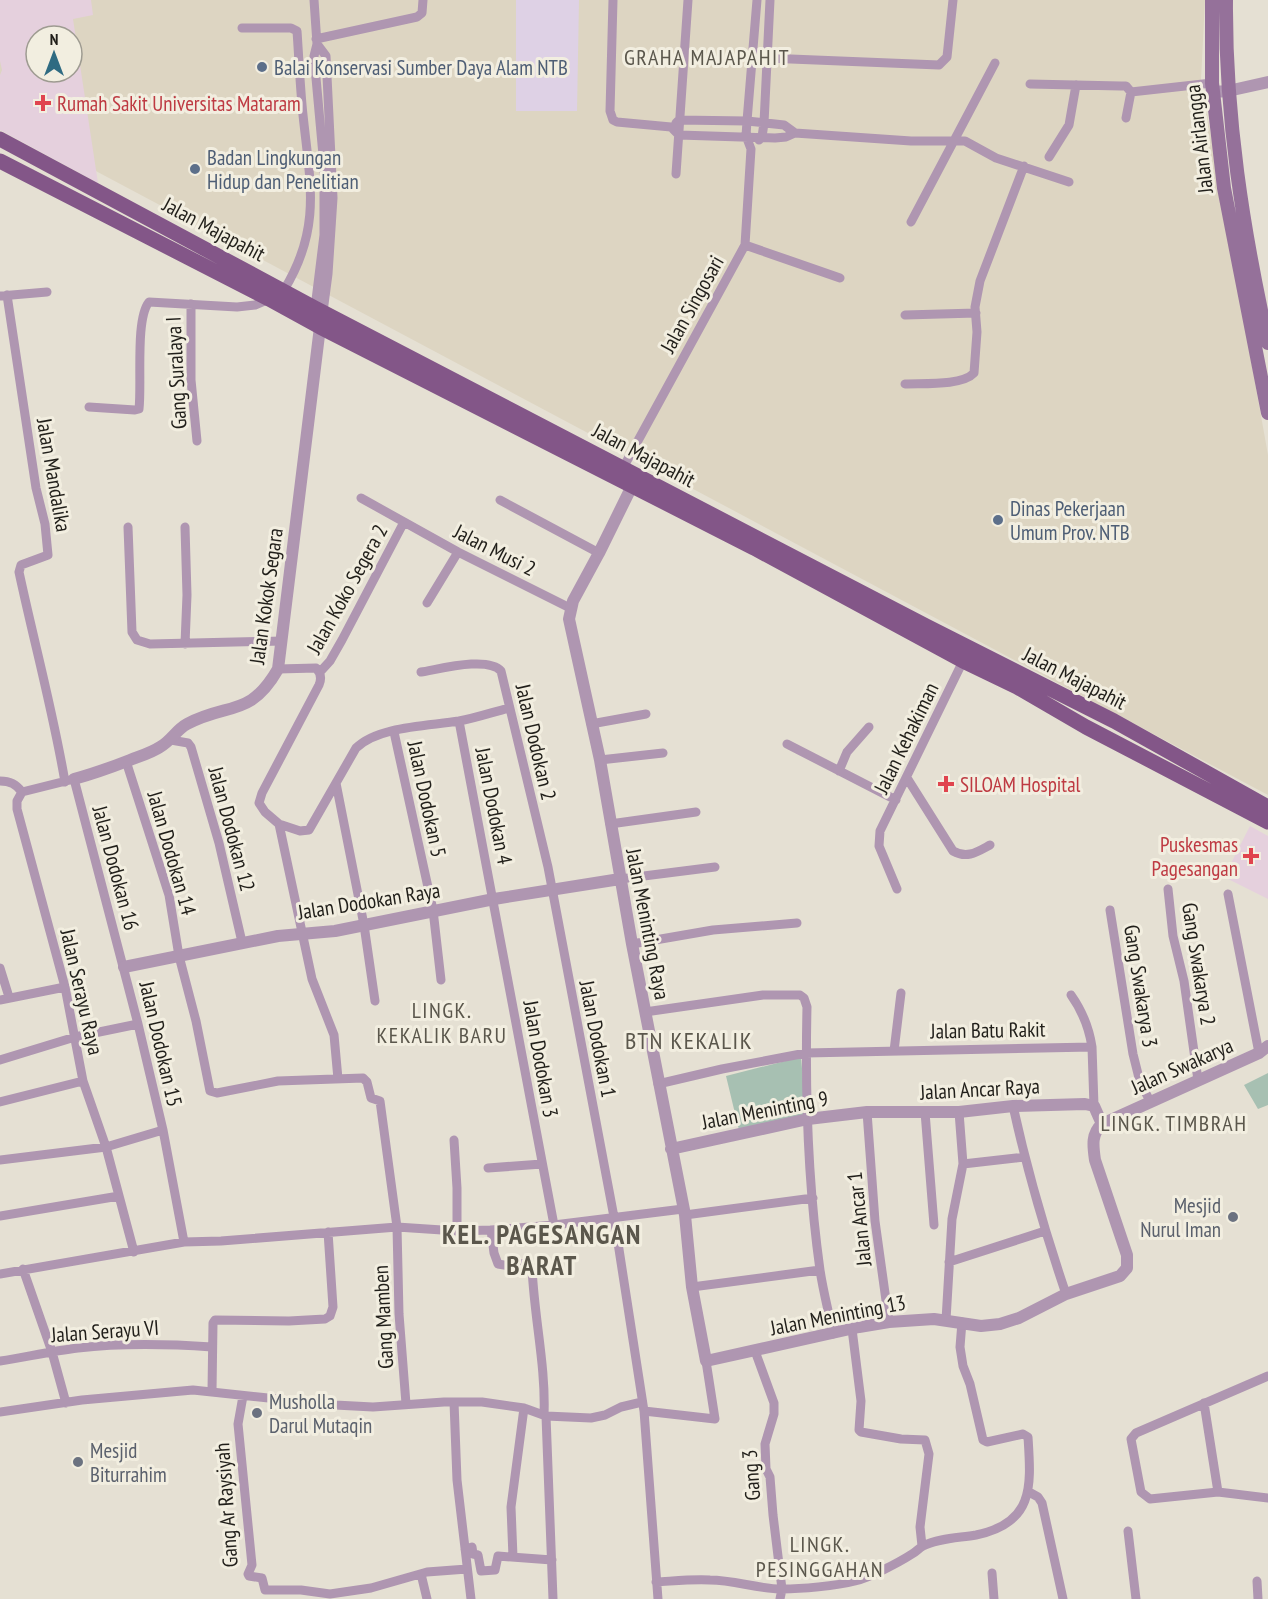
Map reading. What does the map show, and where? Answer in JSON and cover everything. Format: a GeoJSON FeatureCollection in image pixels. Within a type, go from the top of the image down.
{"type":"FeatureCollection","features":[{"type":"Feature","properties":{"kind":"main road","name":"Jalan Airlangga"},"geometry":{"type":"LineString","coordinates":[[1212,0],[1212,87],[1224,188],[1247,276],[1268,343]]}},
{"type":"Feature","properties":{"kind":"main road","name":"Jalan Airlangga"},"geometry":{"type":"LineString","coordinates":[[1226,0],[1228,91],[1236,170],[1247,276],[1268,413]]}},
{"type":"Feature","properties":{"kind":"main road","name":"Jalan Majapahit"},"geometry":{"type":"LineString","coordinates":[[0,139],[284,290],[319,316]]}},
{"type":"Feature","properties":{"kind":"main road","name":"Jalan Majapahit"},"geometry":{"type":"LineString","coordinates":[[0,160],[269,298],[319,316],[559,442],[632,486],[902,620]]}},
{"type":"Feature","properties":{"kind":"main road","name":"Jalan Majapahit"},"geometry":{"type":"LineString","coordinates":[[559,442],[623,468],[928,634],[1114,721],[1268,807]]}},
{"type":"Feature","properties":{"kind":"main road","name":"Jalan Majapahit"},"geometry":{"type":"LineString","coordinates":[[928,634],[963,661],[1017,687],[1086,727],[1268,822]]}},
{"type":"Feature","properties":{"kind":"street"},"geometry":{"type":"LineString","coordinates":[[314,0],[316,41],[314,56],[324,166],[324,224],[319,316]]}},
{"type":"Feature","properties":{"kind":"street"},"geometry":{"type":"LineString","coordinates":[[316,41],[417,17],[422,13],[423,0]]}},
{"type":"Feature","properties":{"kind":"street"},"geometry":{"type":"LineString","coordinates":[[613,0],[610,111],[611,116],[617,122],[671,127],[679,135],[786,137],[795,133],[911,141],[965,141],[996,159],[1069,182]]}},
{"type":"Feature","properties":{"kind":"street"},"geometry":{"type":"LineString","coordinates":[[676,174],[688,0]]}},
{"type":"Feature","properties":{"kind":"street"},"geometry":{"type":"LineString","coordinates":[[766,58],[939,65],[947,57],[953,0]]}},
{"type":"Feature","properties":{"kind":"street"},"geometry":{"type":"LineString","coordinates":[[745,245],[751,149],[746,136],[757,1]]}},
{"type":"Feature","properties":{"kind":"street"},"geometry":{"type":"LineString","coordinates":[[751,149],[762,137],[764,123],[769,1]]}},
{"type":"Feature","properties":{"kind":"street"},"geometry":{"type":"LineString","coordinates":[[242,28],[291,28],[297,31],[300,88],[312,200],[310,221],[300,259],[296,271],[284,290]]}},
{"type":"Feature","properties":{"kind":"street"},"geometry":{"type":"LineString","coordinates":[[911,222],[995,63]]}},
{"type":"Feature","properties":{"kind":"street"},"geometry":{"type":"LineString","coordinates":[[1131,92],[1212,87],[1228,91],[1268,82]]}},
{"type":"Feature","properties":{"kind":"street"},"geometry":{"type":"LineString","coordinates":[[1030,84],[1126,86],[1131,92]]}},
{"type":"Feature","properties":{"kind":"street"},"geometry":{"type":"LineString","coordinates":[[1049,157],[1069,125],[1076,85]]}},
{"type":"Feature","properties":{"kind":"street"},"geometry":{"type":"LineString","coordinates":[[1126,118],[1131,92]]}},
{"type":"Feature","properties":{"kind":"street"},"geometry":{"type":"LineString","coordinates":[[671,127],[680,120],[747,121],[784,125],[795,133]]}},
{"type":"Feature","properties":{"kind":"street"},"geometry":{"type":"LineString","coordinates":[[905,384],[959,381],[972,376],[975,368],[976,313],[983,268],[1024,166]]}},
{"type":"Feature","properties":{"kind":"street","name":"Jalan Singosari"},"geometry":{"type":"LineString","coordinates":[[623,468],[745,245],[840,278]]}},
{"type":"Feature","properties":{"kind":"street"},"geometry":{"type":"LineString","coordinates":[[3,296],[47,292]]}},
{"type":"Feature","properties":{"kind":"street","name":"Jalan Mandalika"},"geometry":{"type":"LineString","coordinates":[[3,296],[36,489],[48,543],[48,555],[21,565],[19,572],[35,645],[70,780]]}},
{"type":"Feature","properties":{"kind":"street"},"geometry":{"type":"LineString","coordinates":[[89,407],[137,410],[139,354],[146,306],[149,302],[237,308],[255,305],[269,298]]}},
{"type":"Feature","properties":{"kind":"street","name":"Gang Suralaya I"},"geometry":{"type":"LineString","coordinates":[[191,304],[191,380],[197,441]]}},
{"type":"Feature","properties":{"kind":"street"},"geometry":{"type":"LineString","coordinates":[[905,315],[976,313]]}},
{"type":"Feature","properties":{"kind":"street","name":"Jalan Kokok Segara"},"geometry":{"type":"LineString","coordinates":[[70,780],[126,762],[157,749],[171,740],[180,728],[190,722],[255,699],[265,690],[278,669],[319,316]]}},
{"type":"Feature","properties":{"kind":"street"},"geometry":{"type":"LineString","coordinates":[[570,608],[632,486]]}},
{"type":"Feature","properties":{"kind":"street","name":"Jalan Musi 2"},"geometry":{"type":"LineString","coordinates":[[361,498],[458,552],[570,608]]}},
{"type":"Feature","properties":{"kind":"street"},"geometry":{"type":"LineString","coordinates":[[500,500],[599,553]]}},
{"type":"Feature","properties":{"kind":"street","name":"Jalan Koko Segera 2"},"geometry":{"type":"LineString","coordinates":[[279,824],[261,807],[262,793],[320,685],[320,675],[342,640],[404,522]]}},
{"type":"Feature","properties":{"kind":"street"},"geometry":{"type":"LineString","coordinates":[[128,527],[132,632],[135,638],[141,642],[185,644],[282,641]]}},
{"type":"Feature","properties":{"kind":"street"},"geometry":{"type":"LineString","coordinates":[[185,527],[187,594],[185,644]]}},
{"type":"Feature","properties":{"kind":"street"},"geometry":{"type":"LineString","coordinates":[[427,603],[458,552]]}},
{"type":"Feature","properties":{"kind":"street","name":"Jalan Meninting Raya"},"geometry":{"type":"LineString","coordinates":[[570,608],[571,632],[600,760],[658,1084],[684,1212],[692,1287],[715,1419],[643,1406]]}},
{"type":"Feature","properties":{"kind":"street","name":"Jalan Kehakiman"},"geometry":{"type":"LineString","coordinates":[[897,889],[879,846],[880,831],[963,661]]}},
{"type":"Feature","properties":{"kind":"street","name":"Jalan Dodokan 2"},"geometry":{"type":"LineString","coordinates":[[421,672],[480,664],[496,666],[501,671],[548,867]]}},
{"type":"Feature","properties":{"kind":"street"},"geometry":{"type":"LineString","coordinates":[[278,669],[316,668],[320,675]]}},
{"type":"Feature","properties":{"kind":"street","name":"Jalan Dodokan 4"},"geometry":{"type":"LineString","coordinates":[[279,824],[300,831],[309,830],[349,759],[361,743],[371,737],[421,725],[459,721],[509,708]]}},
{"type":"Feature","properties":{"kind":"street"},"geometry":{"type":"LineString","coordinates":[[591,724],[646,714]]}},
{"type":"Feature","properties":{"kind":"street","name":"Jalan Dodokan 4"},"geometry":{"type":"LineString","coordinates":[[459,721],[494,899]]}},
{"type":"Feature","properties":{"kind":"street"},"geometry":{"type":"LineString","coordinates":[[839,771],[847,752],[869,727]]}},
{"type":"Feature","properties":{"kind":"street","name":"Jalan Dodokan 5"},"geometry":{"type":"LineString","coordinates":[[394,732],[433,910],[441,980]]}},
{"type":"Feature","properties":{"kind":"street","name":"Jalan Dodokan 12"},"geometry":{"type":"LineString","coordinates":[[171,740],[188,743],[191,747],[219,843],[242,942]]}},
{"type":"Feature","properties":{"kind":"street"},"geometry":{"type":"LineString","coordinates":[[787,744],[896,800]]}},
{"type":"Feature","properties":{"kind":"street"},"geometry":{"type":"LineString","coordinates":[[600,760],[663,753]]}},
{"type":"Feature","properties":{"kind":"street","name":"Jalan Dodokan 14"},"geometry":{"type":"LineString","coordinates":[[126,762],[169,896],[179,956],[196,1021],[208,1087],[215,1094],[278,1081],[338,1079]]}},
{"type":"Feature","properties":{"kind":"street"},"geometry":{"type":"LineString","coordinates":[[907,778],[953,851],[964,856],[990,845]]}},
{"type":"Feature","properties":{"kind":"street"},"geometry":{"type":"LineString","coordinates":[[0,782],[8,781],[22,792],[70,780]]}},
{"type":"Feature","properties":{"kind":"street","name":"Jalan Dodokan 16"},"geometry":{"type":"LineString","coordinates":[[70,780],[124,967]]}},
{"type":"Feature","properties":{"kind":"street"},"geometry":{"type":"LineString","coordinates":[[336,783],[364,925],[375,1001]]}},
{"type":"Feature","properties":{"kind":"street","name":"Jalan Serayu Raya"},"geometry":{"type":"LineString","coordinates":[[22,792],[17,801],[19,819],[65,987],[83,1081],[106,1147],[134,1252]]}},
{"type":"Feature","properties":{"kind":"street"},"geometry":{"type":"LineString","coordinates":[[610,824],[696,812]]}},
{"type":"Feature","properties":{"kind":"street"},"geometry":{"type":"LineString","coordinates":[[279,824],[312,980],[334,1035],[338,1079]]}},
{"type":"Feature","properties":{"kind":"street","name":"Jalan Dodokan 1"},"geometry":{"type":"LineString","coordinates":[[548,867],[614,1217],[643,1406],[657,1599]]}},
{"type":"Feature","properties":{"kind":"street"},"geometry":{"type":"LineString","coordinates":[[620,879],[715,867]]}},
{"type":"Feature","properties":{"kind":"street","name":"Jalan Dodokan Raya"},"geometry":{"type":"LineString","coordinates":[[124,967],[242,942],[301,932],[335,931],[433,910],[620,879]]}},
{"type":"Feature","properties":{"kind":"street","name":"Gang Swakarya 2"},"geometry":{"type":"LineString","coordinates":[[1168,889],[1173,936],[1184,981],[1198,1080]]}},
{"type":"Feature","properties":{"kind":"street"},"geometry":{"type":"LineString","coordinates":[[1228,894],[1264,1050]]}},
{"type":"Feature","properties":{"kind":"street","name":"Jalan Dodokan 3"},"geometry":{"type":"LineString","coordinates":[[494,899],[554,1225]]}},
{"type":"Feature","properties":{"kind":"street","name":"Gang Swakarya 3"},"geometry":{"type":"LineString","coordinates":[[1110,910],[1133,1054],[1140,1082],[1150,1101]]}},
{"type":"Feature","properties":{"kind":"street"},"geometry":{"type":"LineString","coordinates":[[632,944],[713,930],[797,923]]}},
{"type":"Feature","properties":{"kind":"street","name":"Jalan Dodokan 15"},"geometry":{"type":"LineString","coordinates":[[124,967],[163,1130],[184,1242]]}},
{"type":"Feature","properties":{"kind":"street"},"geometry":{"type":"LineString","coordinates":[[0,968],[4,999],[65,987]]}},
{"type":"Feature","properties":{"kind":"street"},"geometry":{"type":"LineString","coordinates":[[894,1051],[901,993]]}},
{"type":"Feature","properties":{"kind":"street"},"geometry":{"type":"LineString","coordinates":[[645,1012],[763,995],[800,995],[804,998],[807,1007],[808,1119],[813,1198],[820,1270],[833,1334]]}},
{"type":"Feature","properties":{"kind":"street"},"geometry":{"type":"LineString","coordinates":[[1071,995],[1085,1017],[1090,1031],[1094,1106],[1102,1124]]}},
{"type":"Feature","properties":{"kind":"street"},"geometry":{"type":"LineString","coordinates":[[0,1059],[75,1037],[138,1024]]}},
{"type":"Feature","properties":{"kind":"street","name":"Jalan Batu Rakit"},"geometry":{"type":"LineString","coordinates":[[658,1084],[806,1053],[1092,1047]]}},
{"type":"Feature","properties":{"kind":"street","name":"Jalan Swakarya"},"geometry":{"type":"LineString","coordinates":[[1102,1124],[1264,1050]]}},
{"type":"Feature","properties":{"kind":"street","name":"Gang Mamben"},"geometry":{"type":"LineString","coordinates":[[338,1079],[365,1078],[371,1098],[380,1101],[397,1227],[399,1314],[406,1404]]}},
{"type":"Feature","properties":{"kind":"street"},"geometry":{"type":"LineString","coordinates":[[0,1102],[83,1081]]}},
{"type":"Feature","properties":{"kind":"street","name":"Jalan Ancar Raya"},"geometry":{"type":"LineString","coordinates":[[867,1112],[959,1112],[1013,1107],[1085,1104],[1094,1106]]}},
{"type":"Feature","properties":{"kind":"street"},"geometry":{"type":"LineString","coordinates":[[1013,1107],[1024,1157],[1066,1294]]}},
{"type":"Feature","properties":{"kind":"street","name":"Jalan Meninting 9"},"geometry":{"type":"LineString","coordinates":[[671,1149],[808,1119],[867,1112]]}},
{"type":"Feature","properties":{"kind":"street","name":"Jalan Ancar 1"},"geometry":{"type":"LineString","coordinates":[[867,1112],[875,1221],[890,1322]]}},
{"type":"Feature","properties":{"kind":"street"},"geometry":{"type":"LineString","coordinates":[[926,1112],[934,1225]]}},
{"type":"Feature","properties":{"kind":"street"},"geometry":{"type":"LineString","coordinates":[[946,1320],[952,1219],[963,1164],[959,1112]]}},
{"type":"Feature","properties":{"kind":"street","name":"Jalan Meninting 13"},"geometry":{"type":"LineString","coordinates":[[706,1362],[890,1322],[934,1319],[981,1326],[1010,1322],[1066,1294],[1114,1279],[1124,1273],[1127,1268],[1127,1256],[1095,1160],[1093,1138],[1095,1131],[1102,1124]]}},
{"type":"Feature","properties":{"kind":"street","name":"Jalan Dodokan 15"},"geometry":{"type":"LineString","coordinates":[[0,1160],[106,1147],[163,1130]]}},
{"type":"Feature","properties":{"kind":"street"},"geometry":{"type":"LineString","coordinates":[[454,1140],[457,1231]]}},
{"type":"Feature","properties":{"kind":"street"},"geometry":{"type":"LineString","coordinates":[[963,1164],[1024,1157]]}},
{"type":"Feature","properties":{"kind":"street"},"geometry":{"type":"LineString","coordinates":[[488,1168],[542,1164]]}},
{"type":"Feature","properties":{"kind":"street"},"geometry":{"type":"LineString","coordinates":[[0,1216],[119,1196]]}},
{"type":"Feature","properties":{"kind":"street"},"geometry":{"type":"LineString","coordinates":[[0,1274],[184,1242],[397,1227],[457,1231],[491,1230],[813,1198]]}},
{"type":"Feature","properties":{"kind":"street"},"geometry":{"type":"LineString","coordinates":[[491,1230],[498,1264],[503,1266],[526,1263],[532,1267],[533,1301],[544,1394],[554,1599]]}},
{"type":"Feature","properties":{"kind":"street"},"geometry":{"type":"LineString","coordinates":[[948,1262],[1045,1231]]}},
{"type":"Feature","properties":{"kind":"street"},"geometry":{"type":"LineString","coordinates":[[212,1391],[213,1323],[218,1319],[289,1321],[325,1319],[330,1316],[333,1308],[328,1232]]}},
{"type":"Feature","properties":{"kind":"street"},"geometry":{"type":"LineString","coordinates":[[23,1269],[52,1352],[66,1403]]}},
{"type":"Feature","properties":{"kind":"street"},"geometry":{"type":"LineString","coordinates":[[692,1287],[820,1270]]}},
{"type":"Feature","properties":{"kind":"street"},"geometry":{"type":"LineString","coordinates":[[656,1582],[712,1579],[781,1594],[855,1581],[892,1565],[922,1546],[994,1530],[1015,1517],[1021,1510],[1029,1492],[1028,1437],[1023,1434],[987,1442],[983,1440],[970,1384],[963,1366],[960,1347],[962,1322]]}},
{"type":"Feature","properties":{"kind":"street"},"geometry":{"type":"LineString","coordinates":[[852,1329],[861,1401],[859,1430],[901,1439],[925,1440],[927,1443],[929,1454],[921,1527],[922,1546]]}},
{"type":"Feature","properties":{"kind":"street","name":"Jalan Serayu VI"},"geometry":{"type":"LineString","coordinates":[[0,1361],[104,1346],[213,1347]]}},
{"type":"Feature","properties":{"kind":"street","name":"Gang 3"},"geometry":{"type":"LineString","coordinates":[[755,1352],[774,1403],[774,1414],[765,1444],[781,1594]]}},
{"type":"Feature","properties":{"kind":"street"},"geometry":{"type":"LineString","coordinates":[[1264,1498],[1218,1492],[1150,1499],[1145,1497],[1141,1492],[1131,1439],[1136,1433],[1268,1376]]}},
{"type":"Feature","properties":{"kind":"street"},"geometry":{"type":"LineString","coordinates":[[0,1413],[179,1390],[212,1391],[335,1406],[373,1407],[482,1402],[524,1408],[545,1416],[591,1418],[605,1415],[621,1407],[643,1406]]}},
{"type":"Feature","properties":{"kind":"street","name":"Gang Ar Raysiyah"},"geometry":{"type":"LineString","coordinates":[[243,1396],[238,1424],[252,1565],[249,1576],[262,1578],[265,1590],[301,1590],[330,1594],[371,1588],[421,1574]]}},
{"type":"Feature","properties":{"kind":"street"},"geometry":{"type":"LineString","coordinates":[[454,1402],[457,1480],[471,1599]]}},
{"type":"Feature","properties":{"kind":"street"},"geometry":{"type":"LineString","coordinates":[[1204,1403],[1218,1492]]}},
{"type":"Feature","properties":{"kind":"street"},"geometry":{"type":"LineString","coordinates":[[513,1557],[511,1507],[524,1408]]}},
{"type":"Feature","properties":{"kind":"street"},"geometry":{"type":"LineString","coordinates":[[1029,1492],[1038,1497],[1042,1503],[1063,1599]]}},
{"type":"Feature","properties":{"kind":"street"},"geometry":{"type":"LineString","coordinates":[[1128,1531],[1136,1599]]}},
{"type":"Feature","properties":{"kind":"street"},"geometry":{"type":"LineString","coordinates":[[465,1549],[472,1547],[473,1554],[477,1554],[481,1571],[495,1570],[498,1556],[552,1560]]}},
{"type":"Feature","properties":{"kind":"street"},"geometry":{"type":"LineString","coordinates":[[427,1599],[421,1574],[467,1569]]}},
{"type":"Feature","properties":{"kind":"street"},"geometry":{"type":"LineString","coordinates":[[992,1573],[994,1599]]}},
{"type":"Feature","properties":{"kind":"street"},"geometry":{"type":"LineString","coordinates":[[1257,1581],[1258,1599]]}},
{"type":"Feature","properties":{"kind":"shaded area"},"geometry":{"type":"Polygon","coordinates":[[[0,0],[1205,0],[1201,80],[1268,455],[1268,795],[0,120],[0,0]]]}},
{"type":"Feature","properties":{"kind":"shaded area","name":"Rumah Sakit Universitas Mataram"},"geometry":{"type":"Polygon","coordinates":[[[0,0],[91,0],[93,15],[73,19],[74,24],[24,24],[24,84],[83,84],[98,183],[0,130],[0,75],[2,70],[0,0]]]}},
{"type":"Feature","properties":{"kind":"shaded area"},"geometry":{"type":"Polygon","coordinates":[[[516,0],[579,0],[577,111],[516,111],[516,0]]]}},
{"type":"Feature","properties":{"kind":"shaded area","name":"Puskesmas Pagesangan"},"geometry":{"type":"Polygon","coordinates":[[[1250,826],[1268,836],[1268,899],[1224,877],[1250,826]]]}},
{"type":"Feature","properties":{"kind":"green space"},"geometry":{"type":"Polygon","coordinates":[[[801,1057],[806,1114],[739,1130],[726,1076],[801,1057]]]}},
{"type":"Feature","properties":{"kind":"green space"},"geometry":{"type":"Polygon","coordinates":[[[1268,1073],[1268,1105],[1258,1109],[1244,1085],[1268,1073]]]}},
{"type":"Feature","properties":{"kind":"place","name":"Balai Konservasi Sumber Daya Alam NTB"},"geometry":{"type":"Point","coordinates":[262,67]}},
{"type":"Feature","properties":{"kind":"place","name":"Rumah Sakit Universitas Mataram"},"geometry":{"type":"Point","coordinates":[43,103]}},
{"type":"Feature","properties":{"kind":"place","name":"Badan Lingkungan Hidup dan Penelitian"},"geometry":{"type":"Point","coordinates":[195,169]}},
{"type":"Feature","properties":{"kind":"place","name":"Dinas Pekerjaan Umum Prov. NTB"},"geometry":{"type":"Point","coordinates":[998,520]}},
{"type":"Feature","properties":{"kind":"place","name":"SILOAM Hospital"},"geometry":{"type":"Point","coordinates":[946,784]}},
{"type":"Feature","properties":{"kind":"place","name":"Puskesmas Pagesangan"},"geometry":{"type":"Point","coordinates":[1251,856]}},
{"type":"Feature","properties":{"kind":"place","name":"Mesjid Nurul Iman"},"geometry":{"type":"Point","coordinates":[1233,1217]}},
{"type":"Feature","properties":{"kind":"place","name":"Musholla Darul Mutaqin"},"geometry":{"type":"Point","coordinates":[257,1413]}},
{"type":"Feature","properties":{"kind":"place","name":"Mesjid Biturrahim"},"geometry":{"type":"Point","coordinates":[78,1462]}},
{"type":"Feature","properties":{"kind":"district","name":"GRAHA MAJAPAHIT"},"geometry":{"type":"Point","coordinates":[707,57]}},
{"type":"Feature","properties":{"kind":"district","name":"LINGK. KEKALIK BARU"},"geometry":{"type":"Point","coordinates":[442,1022]}},
{"type":"Feature","properties":{"kind":"district","name":"BTN KEKALIK"},"geometry":{"type":"Point","coordinates":[689,1040]}},
{"type":"Feature","properties":{"kind":"district","name":"LINGK. TIMBRAH"},"geometry":{"type":"Point","coordinates":[1174,1123]}},
{"type":"Feature","properties":{"kind":"district","name":"KEL. PAGESANGAN BARAT"},"geometry":{"type":"Point","coordinates":[542,1250]}},
{"type":"Feature","properties":{"kind":"district","name":"LINGK. PESINGGAHAN"},"geometry":{"type":"Point","coordinates":[820,1556]}}]}
